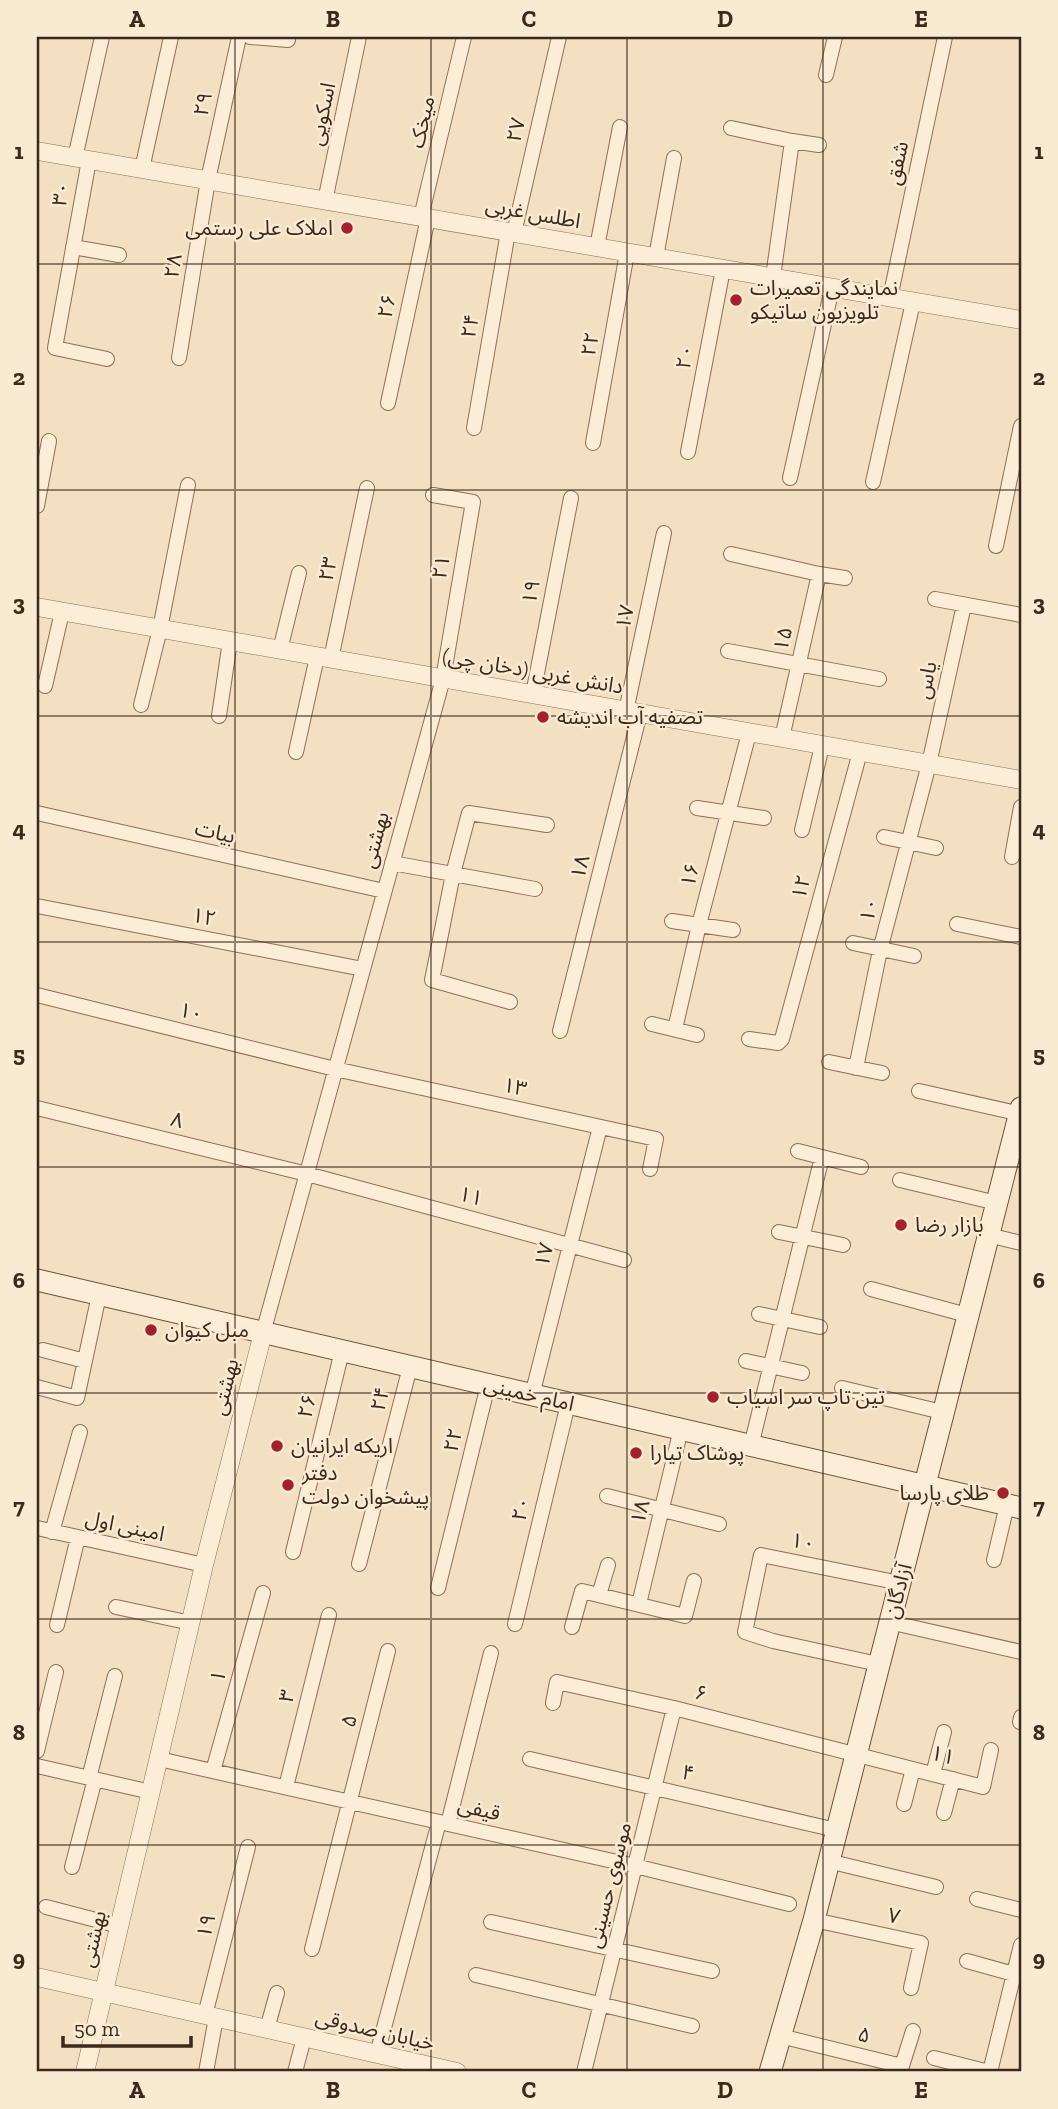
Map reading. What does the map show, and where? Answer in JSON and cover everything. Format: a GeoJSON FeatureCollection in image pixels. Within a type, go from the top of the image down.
{"type":"FeatureCollection","features":[{"type":"Feature","properties":{"kind":"main road","name":"آزادگان"},"geometry":{"type":"LineString","coordinates":[[770,2072],[814,1920],[1021,1112]]}},
{"type":"Feature","properties":{"kind":"main road","name":"امام خمینی"},"geometry":{"type":"LineString","coordinates":[[37,1280],[1014,1506]]}},
{"type":"Feature","properties":{"kind":"street","name":"۳۰"},"geometry":{"type":"LineString","coordinates":[[102,37],[82,159],[73,247],[55,348],[107,359]]}},
{"type":"Feature","properties":{"kind":"street"},"geometry":{"type":"LineString","coordinates":[[142,169],[171,37]]}},
{"type":"Feature","properties":{"kind":"street","name":"۲۹"},"geometry":{"type":"LineString","coordinates":[[208,180],[239,37]]}},
{"type":"Feature","properties":{"kind":"street"},"geometry":{"type":"LineString","coordinates":[[250,37],[288,40]]}},
{"type":"Feature","properties":{"kind":"street","name":"اسکویی"},"geometry":{"type":"LineString","coordinates":[[325,201],[359,37]]}},
{"type":"Feature","properties":{"kind":"street","name":"میخک"},"geometry":{"type":"LineString","coordinates":[[425,218],[464,37]]}},
{"type":"Feature","properties":{"kind":"street","name":"۲۷"},"geometry":{"type":"LineString","coordinates":[[511,232],[559,37]]}},
{"type":"Feature","properties":{"kind":"street"},"geometry":{"type":"LineString","coordinates":[[826,75],[835,37]]}},
{"type":"Feature","properties":{"kind":"street","name":"شفق"},"geometry":{"type":"LineString","coordinates":[[890,298],[946,37]]}},
{"type":"Feature","properties":{"kind":"street"},"geometry":{"type":"LineString","coordinates":[[597,247],[620,127]]}},
{"type":"Feature","properties":{"kind":"street"},"geometry":{"type":"LineString","coordinates":[[731,128],[819,145]]}},
{"type":"Feature","properties":{"kind":"street"},"geometry":{"type":"LineString","coordinates":[[773,278],[792,141]]}},
{"type":"Feature","properties":{"kind":"street","name":"اطلس غربی"},"geometry":{"type":"LineString","coordinates":[[37,151],[1021,320]]}},
{"type":"Feature","properties":{"kind":"street"},"geometry":{"type":"LineString","coordinates":[[656,257],[674,158]]}},
{"type":"Feature","properties":{"kind":"street","name":"۲۸"},"geometry":{"type":"LineString","coordinates":[[179,358],[208,180]]}},
{"type":"Feature","properties":{"kind":"street","name":"۲۶"},"geometry":{"type":"LineString","coordinates":[[388,403],[425,218]]}},
{"type":"Feature","properties":{"kind":"street","name":"۲۴"},"geometry":{"type":"LineString","coordinates":[[474,428],[511,232]]}},
{"type":"Feature","properties":{"kind":"street"},"geometry":{"type":"LineString","coordinates":[[73,247],[119,254]]}},
{"type":"Feature","properties":{"kind":"street","name":"۲۲"},"geometry":{"type":"LineString","coordinates":[[593,443],[627,253]]}},
{"type":"Feature","properties":{"kind":"street","name":"۲۰"},"geometry":{"type":"LineString","coordinates":[[688,452],[723,269]]}},
{"type":"Feature","properties":{"kind":"street"},"geometry":{"type":"LineString","coordinates":[[790,478],[832,288]]}},
{"type":"Feature","properties":{"kind":"street"},"geometry":{"type":"LineString","coordinates":[[873,482],[913,302]]}},
{"type":"Feature","properties":{"kind":"street"},"geometry":{"type":"LineString","coordinates":[[996,546],[1021,426]]}},
{"type":"Feature","properties":{"kind":"street"},"geometry":{"type":"LineString","coordinates":[[37,506],[49,441]]}},
{"type":"Feature","properties":{"kind":"street"},"geometry":{"type":"LineString","coordinates":[[141,705],[160,629],[188,485]]}},
{"type":"Feature","properties":{"kind":"street","name":"۲۳"},"geometry":{"type":"LineString","coordinates":[[296,752],[324,658],[367,488]]}},
{"type":"Feature","properties":{"kind":"street","name":"۲۱"},"geometry":{"type":"LineString","coordinates":[[433,495],[473,502],[443,679]]}},
{"type":"Feature","properties":{"kind":"street","name":"۱۹"},"geometry":{"type":"LineString","coordinates":[[533,694],[571,498]]}},
{"type":"Feature","properties":{"kind":"street","name":"۱۷"},"geometry":{"type":"LineString","coordinates":[[633,712],[664,533]]}},
{"type":"Feature","properties":{"kind":"street"},"geometry":{"type":"LineString","coordinates":[[731,554],[845,578]]}},
{"type":"Feature","properties":{"kind":"street"},"geometry":{"type":"LineString","coordinates":[[280,650],[299,573]]}},
{"type":"Feature","properties":{"kind":"street","name":"۱۵"},"geometry":{"type":"LineString","coordinates":[[782,738],[819,574]]}},
{"type":"Feature","properties":{"kind":"street"},"geometry":{"type":"LineString","coordinates":[[935,599],[1021,615]]}},
{"type":"Feature","properties":{"kind":"street","name":"یاس"},"geometry":{"type":"LineString","coordinates":[[929,764],[964,605]]}},
{"type":"Feature","properties":{"kind":"street","name":"دانش غربی (دخان چی)"},"geometry":{"type":"LineString","coordinates":[[37,607],[1021,780]]}},
{"type":"Feature","properties":{"kind":"street"},"geometry":{"type":"LineString","coordinates":[[45,686],[62,612]]}},
{"type":"Feature","properties":{"kind":"street"},"geometry":{"type":"LineString","coordinates":[[219,716],[230,641]]}},
{"type":"Feature","properties":{"kind":"street"},"geometry":{"type":"LineString","coordinates":[[728,651],[878,679]]}},
{"type":"Feature","properties":{"kind":"street","name":"بهشتی"},"geometry":{"type":"LineString","coordinates":[[85,2072],[204,1565],[263,1333],[443,679]]}},
{"type":"Feature","properties":{"kind":"street","name":"۱۸"},"geometry":{"type":"LineString","coordinates":[[560,1031],[633,712]]}},
{"type":"Feature","properties":{"kind":"street","name":"۱۶"},"geometry":{"type":"LineString","coordinates":[[675,1029],[727,812],[750,733]]}},
{"type":"Feature","properties":{"kind":"street"},"geometry":{"type":"LineString","coordinates":[[802,830],[822,746]]}},
{"type":"Feature","properties":{"kind":"street","name":"۱۲"},"geometry":{"type":"LineString","coordinates":[[749,1039],[778,1043],[783,1033],[860,752]]}},
{"type":"Feature","properties":{"kind":"street","name":"۱۰"},"geometry":{"type":"LineString","coordinates":[[856,1068],[880,950],[929,764]]}},
{"type":"Feature","properties":{"kind":"street"},"geometry":{"type":"LineString","coordinates":[[1012,857],[1021,807]]}},
{"type":"Feature","properties":{"kind":"street"},"geometry":{"type":"LineString","coordinates":[[697,808],[764,818]]}},
{"type":"Feature","properties":{"kind":"street","name":"بیات"},"geometry":{"type":"LineString","coordinates":[[37,813],[384,891]]}},
{"type":"Feature","properties":{"kind":"street"},"geometry":{"type":"LineString","coordinates":[[510,1002],[432,980],[453,874],[469,813],[547,825]]}},
{"type":"Feature","properties":{"kind":"street"},"geometry":{"type":"LineString","coordinates":[[884,837],[936,848]]}},
{"type":"Feature","properties":{"kind":"street"},"geometry":{"type":"LineString","coordinates":[[392,863],[535,889]]}},
{"type":"Feature","properties":{"kind":"street","name":"۱۲"},"geometry":{"type":"LineString","coordinates":[[37,906],[363,969]]}},
{"type":"Feature","properties":{"kind":"street"},"geometry":{"type":"LineString","coordinates":[[673,921],[733,930]]}},
{"type":"Feature","properties":{"kind":"street"},"geometry":{"type":"LineString","coordinates":[[957,923],[1021,937]]}},
{"type":"Feature","properties":{"kind":"street"},"geometry":{"type":"LineString","coordinates":[[853,943],[914,956]]}},
{"type":"Feature","properties":{"kind":"street","name":"۱۰"},"geometry":{"type":"LineString","coordinates":[[37,995],[335,1069]]}},
{"type":"Feature","properties":{"kind":"street"},"geometry":{"type":"LineString","coordinates":[[652,1024],[697,1035]]}},
{"type":"Feature","properties":{"kind":"street"},"geometry":{"type":"LineString","coordinates":[[829,1062],[882,1073]]}},
{"type":"Feature","properties":{"kind":"street","name":"۱۳"},"geometry":{"type":"LineString","coordinates":[[335,1069],[656,1139],[650,1169]]}},
{"type":"Feature","properties":{"kind":"street"},"geometry":{"type":"LineString","coordinates":[[919,1091],[1021,1112]]}},
{"type":"Feature","properties":{"kind":"street","name":"۸"},"geometry":{"type":"LineString","coordinates":[[37,1108],[307,1174]]}},
{"type":"Feature","properties":{"kind":"street","name":"۱۷"},"geometry":{"type":"LineString","coordinates":[[532,1395],[600,1127]]}},
{"type":"Feature","properties":{"kind":"street"},"geometry":{"type":"LineString","coordinates":[[798,1151],[861,1167]]}},
{"type":"Feature","properties":{"kind":"street"},"geometry":{"type":"LineString","coordinates":[[751,1446],[822,1157]]}},
{"type":"Feature","properties":{"kind":"street","name":"۱۱"},"geometry":{"type":"LineString","coordinates":[[307,1174],[624,1259]]}},
{"type":"Feature","properties":{"kind":"street"},"geometry":{"type":"LineString","coordinates":[[900,1180],[997,1203]]}},
{"type":"Feature","properties":{"kind":"street"},"geometry":{"type":"LineString","coordinates":[[779,1232],[843,1245]]}},
{"type":"Feature","properties":{"kind":"street"},"geometry":{"type":"LineString","coordinates":[[988,1236],[1021,1243]]}},
{"type":"Feature","properties":{"kind":"street"},"geometry":{"type":"LineString","coordinates":[[871,1289],[967,1315]]}},
{"type":"Feature","properties":{"kind":"street"},"geometry":{"type":"LineString","coordinates":[[37,1387],[76,1398],[99,1295]]}},
{"type":"Feature","properties":{"kind":"street"},"geometry":{"type":"LineString","coordinates":[[760,1314],[820,1327]]}},
{"type":"Feature","properties":{"kind":"street"},"geometry":{"type":"LineString","coordinates":[[43,1350],[85,1360]]}},
{"type":"Feature","properties":{"kind":"street","name":"۲۶"},"geometry":{"type":"LineString","coordinates":[[293,1552],[342,1351]]}},
{"type":"Feature","properties":{"kind":"street"},"geometry":{"type":"LineString","coordinates":[[746,1361],[802,1373]]}},
{"type":"Feature","properties":{"kind":"street","name":"۲۴"},"geometry":{"type":"LineString","coordinates":[[359,1564],[410,1367]]}},
{"type":"Feature","properties":{"kind":"street","name":"۲۲"},"geometry":{"type":"LineString","coordinates":[[438,1588],[488,1385]]}},
{"type":"Feature","properties":{"kind":"street"},"geometry":{"type":"LineString","coordinates":[[842,1388],[942,1412]]}},
{"type":"Feature","properties":{"kind":"street","name":"۲۰"},"geometry":{"type":"LineString","coordinates":[[515,1624],[568,1404]]}},
{"type":"Feature","properties":{"kind":"street","name":"۱۸"},"geometry":{"type":"LineString","coordinates":[[639,1604],[681,1429]]}},
{"type":"Feature","properties":{"kind":"street"},"geometry":{"type":"LineString","coordinates":[[52,1532],[80,1432]]}},
{"type":"Feature","properties":{"kind":"street"},"geometry":{"type":"LineString","coordinates":[[607,1496],[719,1524]]}},
{"type":"Feature","properties":{"kind":"street"},"geometry":{"type":"LineString","coordinates":[[993,1560],[1014,1506]]}},
{"type":"Feature","properties":{"kind":"street","name":"امینی اول"},"geometry":{"type":"LineString","coordinates":[[37,1528],[204,1565]]}},
{"type":"Feature","properties":{"kind":"street"},"geometry":{"type":"LineString","coordinates":[[57,1625],[78,1538]]}},
{"type":"Feature","properties":{"kind":"street","name":"۱۰"},"geometry":{"type":"LineString","coordinates":[[878,1664],[773,1641],[745,1632],[761,1555],[900,1583]]}},
{"type":"Feature","properties":{"kind":"street"},"geometry":{"type":"LineString","coordinates":[[599,1595],[608,1565]]}},
{"type":"Feature","properties":{"kind":"street"},"geometry":{"type":"LineString","coordinates":[[572,1627],[582,1591],[685,1616],[694,1581]]}},
{"type":"Feature","properties":{"kind":"street","name":"۱"},"geometry":{"type":"LineString","coordinates":[[213,1771],[263,1593]]}},
{"type":"Feature","properties":{"kind":"street"},"geometry":{"type":"LineString","coordinates":[[116,1607],[191,1623]]}},
{"type":"Feature","properties":{"kind":"street","name":"۳"},"geometry":{"type":"LineString","coordinates":[[286,1787],[329,1615]]}},
{"type":"Feature","properties":{"kind":"street"},"geometry":{"type":"LineString","coordinates":[[890,1622],[1021,1652]]}},
{"type":"Feature","properties":{"kind":"street","name":"۵"},"geometry":{"type":"LineString","coordinates":[[351,1802],[388,1651]]}},
{"type":"Feature","properties":{"kind":"street"},"geometry":{"type":"LineString","coordinates":[[377,2054],[491,1653]]}},
{"type":"Feature","properties":{"kind":"street"},"geometry":{"type":"LineString","coordinates":[[37,1751],[56,1672]]}},
{"type":"Feature","properties":{"kind":"street"},"geometry":{"type":"LineString","coordinates":[[72,1867],[115,1676]]}},
{"type":"Feature","properties":{"kind":"street","name":"۶"},"geometry":{"type":"LineString","coordinates":[[553,1703],[556,1682],[674,1708],[855,1754]]}},
{"type":"Feature","properties":{"kind":"street","name":"موسوی حسینی"},"geometry":{"type":"LineString","coordinates":[[584,2072],[674,1708]]}},
{"type":"Feature","properties":{"kind":"street"},"geometry":{"type":"LineString","coordinates":[[933,1774],[944,1732]]}},
{"type":"Feature","properties":{"kind":"street","name":"۱۱"},"geometry":{"type":"LineString","coordinates":[[855,1754],[983,1787],[991,1750]]}},
{"type":"Feature","properties":{"kind":"street","name":"قیفی"},"geometry":{"type":"LineString","coordinates":[[159,1759],[635,1866],[789,1904]]}},
{"type":"Feature","properties":{"kind":"street","name":"۴"},"geometry":{"type":"LineString","coordinates":[[530,1759],[836,1830]]}},
{"type":"Feature","properties":{"kind":"street"},"geometry":{"type":"LineString","coordinates":[[37,1766],[151,1792]]}},
{"type":"Feature","properties":{"kind":"street"},"geometry":{"type":"LineString","coordinates":[[904,1804],[913,1769]]}},
{"type":"Feature","properties":{"kind":"street"},"geometry":{"type":"LineString","coordinates":[[944,1812],[953,1779]]}},
{"type":"Feature","properties":{"kind":"street"},"geometry":{"type":"LineString","coordinates":[[313,1949],[351,1802]]}},
{"type":"Feature","properties":{"kind":"street","name":"۱۹"},"geometry":{"type":"LineString","coordinates":[[206,2072],[211,2017],[248,1847]]}},
{"type":"Feature","properties":{"kind":"street"},"geometry":{"type":"LineString","coordinates":[[828,1861],[936,1887]]}},
{"type":"Feature","properties":{"kind":"street"},"geometry":{"type":"LineString","coordinates":[[977,1899],[1021,1910]]}},
{"type":"Feature","properties":{"kind":"street"},"geometry":{"type":"LineString","coordinates":[[46,1907],[119,1926]]}},
{"type":"Feature","properties":{"kind":"street","name":"۷"},"geometry":{"type":"LineString","coordinates":[[814,1920],[921,1943],[911,1987]]}},
{"type":"Feature","properties":{"kind":"street"},"geometry":{"type":"LineString","coordinates":[[491,1922],[712,1971]]}},
{"type":"Feature","properties":{"kind":"street"},"geometry":{"type":"LineString","coordinates":[[934,2058],[989,2072],[1018,1975],[1021,1945]]}},
{"type":"Feature","properties":{"kind":"street"},"geometry":{"type":"LineString","coordinates":[[967,1961],[1018,1975]]}},
{"type":"Feature","properties":{"kind":"street"},"geometry":{"type":"LineString","coordinates":[[476,1975],[692,2026]]}},
{"type":"Feature","properties":{"kind":"street","name":"خیابان صدوقی"},"geometry":{"type":"LineString","coordinates":[[37,1977],[457,2072]]}},
{"type":"Feature","properties":{"kind":"street"},"geometry":{"type":"LineString","coordinates":[[267,2029],[277,1993]]}},
{"type":"Feature","properties":{"kind":"street","name":"۵"},"geometry":{"type":"LineString","coordinates":[[780,2036],[902,2066],[913,2031]]}},
{"type":"Feature","properties":{"kind":"street"},"geometry":{"type":"LineString","coordinates":[[295,2072],[304,2038]]}},
{"type":"Feature","properties":{"kind":"place","name":"املاک علی رستمی"},"geometry":{"type":"Point","coordinates":[347,228]}},
{"type":"Feature","properties":{"kind":"place","name":"نمایندگی تعمیرات تلویزیون ساتیکو"},"geometry":{"type":"Point","coordinates":[736,300]}},
{"type":"Feature","properties":{"kind":"place","name":"تصفیه آب اندیشه"},"geometry":{"type":"Point","coordinates":[543,717]}},
{"type":"Feature","properties":{"kind":"place","name":"بازار رضا"},"geometry":{"type":"Point","coordinates":[901,1225]}},
{"type":"Feature","properties":{"kind":"place","name":"مبل کیوان"},"geometry":{"type":"Point","coordinates":[151,1330]}},
{"type":"Feature","properties":{"kind":"place","name":"تین تاپ سر اسیاب"},"geometry":{"type":"Point","coordinates":[713,1397]}},
{"type":"Feature","properties":{"kind":"place","name":"اریکه ایرانیان"},"geometry":{"type":"Point","coordinates":[277,1446]}},
{"type":"Feature","properties":{"kind":"place","name":"پوشاک تیارا"},"geometry":{"type":"Point","coordinates":[636,1453]}},
{"type":"Feature","properties":{"kind":"place","name":"دفتر پیشخوان دولت"},"geometry":{"type":"Point","coordinates":[288,1485]}},
{"type":"Feature","properties":{"kind":"place","name":"طلای پارسا"},"geometry":{"type":"Point","coordinates":[1003,1493]}}]}
